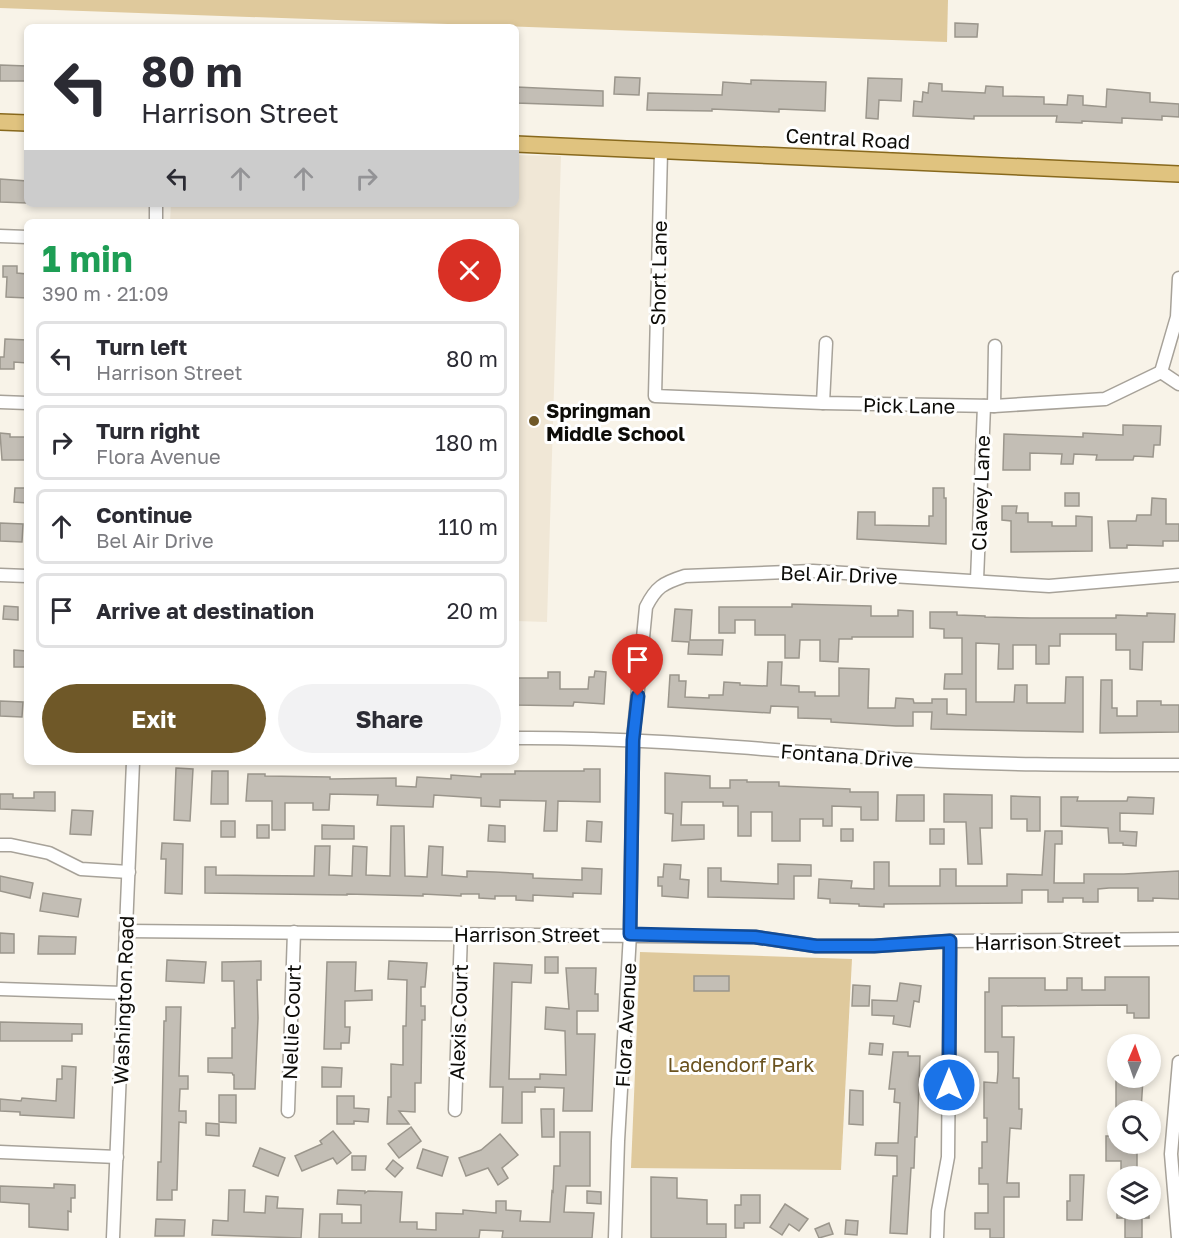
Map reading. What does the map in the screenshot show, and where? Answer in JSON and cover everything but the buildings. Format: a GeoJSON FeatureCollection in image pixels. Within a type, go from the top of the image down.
{"type":"FeatureCollection","features":[{"type":"Feature","properties":{"kind":"main road"},"geometry":{"type":"LineString","coordinates":[[0,122],[24,123]]}},
{"type":"Feature","properties":{"kind":"main road","name":"Central Road"},"geometry":{"type":"LineString","coordinates":[[519,144],[1179,174]]}},
{"type":"Feature","properties":{"kind":"street","name":"Short Lane"},"geometry":{"type":"LineString","coordinates":[[655,396],[661,151]]}},
{"type":"Feature","properties":{"kind":"street"},"geometry":{"type":"LineString","coordinates":[[0,236],[24,237]]}},
{"type":"Feature","properties":{"kind":"street"},"geometry":{"type":"LineString","coordinates":[[1179,278],[1177,317],[1161,372],[1179,384]]}},
{"type":"Feature","properties":{"kind":"street"},"geometry":{"type":"LineString","coordinates":[[823,403],[826,343]]}},
{"type":"Feature","properties":{"kind":"street"},"geometry":{"type":"LineString","coordinates":[[989,406],[995,346]]}},
{"type":"Feature","properties":{"kind":"street","name":"Pick Lane"},"geometry":{"type":"LineString","coordinates":[[655,396],[823,403],[989,406],[1106,399],[1161,372]]}},
{"type":"Feature","properties":{"kind":"street"},"geometry":{"type":"LineString","coordinates":[[0,402],[24,403]]}},
{"type":"Feature","properties":{"kind":"street","name":"Clavey Lane"},"geometry":{"type":"LineString","coordinates":[[977,580],[989,406]]}},
{"type":"Feature","properties":{"kind":"street","name":"Bel Air Drive"},"geometry":{"type":"LineString","coordinates":[[633,740],[646,607],[655,591],[669,581],[685,576],[813,571],[1048,586],[1179,575]]}},
{"type":"Feature","properties":{"kind":"street"},"geometry":{"type":"LineString","coordinates":[[0,575],[24,576]]}},
{"type":"Feature","properties":{"kind":"street","name":"Fontana Drive"},"geometry":{"type":"LineString","coordinates":[[519,738],[633,740],[895,759],[1043,765],[1179,765]]}},
{"type":"Feature","properties":{"kind":"street","name":"Flora Avenue"},"geometry":{"type":"LineString","coordinates":[[615,1238],[630,934],[633,740]]}},
{"type":"Feature","properties":{"kind":"street","name":"Washington Road"},"geometry":{"type":"LineString","coordinates":[[113,1238],[133,765]]}},
{"type":"Feature","properties":{"kind":"street"},"geometry":{"type":"LineString","coordinates":[[0,845],[11,845],[49,854],[81,869],[129,872]]}},
{"type":"Feature","properties":{"kind":"street","name":"Harrison Street"},"geometry":{"type":"LineString","coordinates":[[126,931],[630,934],[755,937],[816,946],[874,946],[950,941],[1179,939]]}},
{"type":"Feature","properties":{"kind":"street","name":"Nellie Court"},"geometry":{"type":"LineString","coordinates":[[288,1111],[294,932]]}},
{"type":"Feature","properties":{"kind":"street","name":"Alexis Court"},"geometry":{"type":"LineString","coordinates":[[455,1110],[461,933]]}},
{"type":"Feature","properties":{"kind":"street"},"geometry":{"type":"LineString","coordinates":[[937,1238],[938,1211],[948,1157],[950,941]]}},
{"type":"Feature","properties":{"kind":"street"},"geometry":{"type":"LineString","coordinates":[[0,989],[123,993]]}},
{"type":"Feature","properties":{"kind":"street"},"geometry":{"type":"LineString","coordinates":[[1178,1238],[1171,1154],[1179,1062]]}},
{"type":"Feature","properties":{"kind":"street"},"geometry":{"type":"LineString","coordinates":[[0,1152],[117,1157]]}},
{"type":"Feature","properties":{"kind":"shaded area","name":"Springman Middle School"},"geometry":{"type":"Polygon","coordinates":[[[519,155],[561,156],[547,622],[519,621],[519,219],[170,219],[171,207],[519,207],[519,155]]]}},
{"type":"Feature","properties":{"kind":"green space"},"geometry":{"type":"Polygon","coordinates":[[[0,0],[948,0],[947,42],[519,27],[519,24],[446,24],[0,8],[0,0]]]}},
{"type":"Feature","properties":{"kind":"green space","name":"Ladendorf Park"},"geometry":{"type":"Polygon","coordinates":[[[640,952],[852,959],[841,1170],[631,1168],[640,952]]]}},
{"type":"Feature","properties":{"kind":"place","name":"Springman Middle School"},"geometry":{"type":"Point","coordinates":[534,421]}},
{"type":"Feature","properties":{"kind":"route"},"geometry":{"type":"LineString","coordinates":[[638,696],[633,740],[630,934],[755,937],[816,946],[874,946],[950,941],[949,1085]]}}]}
